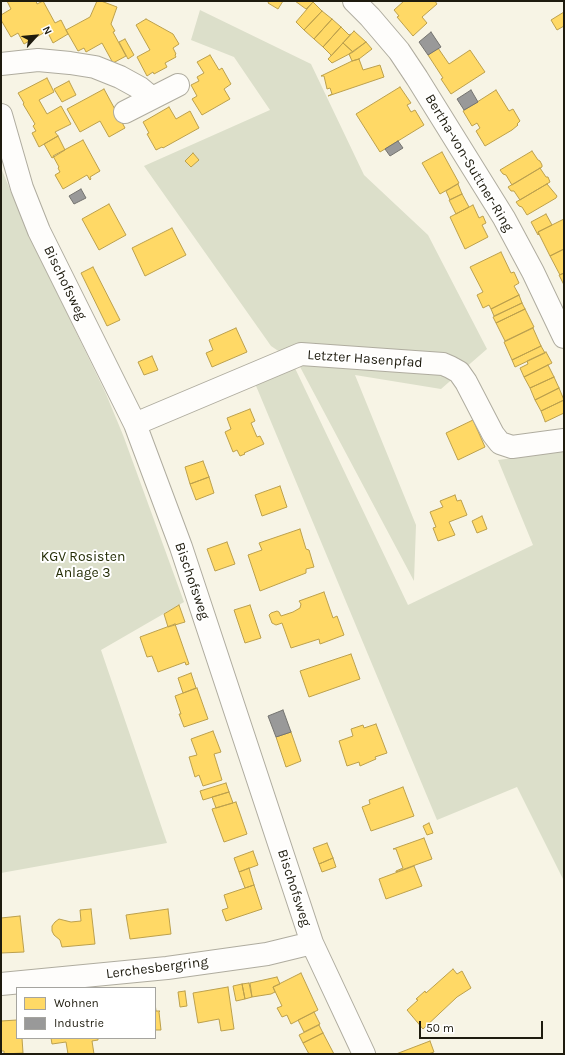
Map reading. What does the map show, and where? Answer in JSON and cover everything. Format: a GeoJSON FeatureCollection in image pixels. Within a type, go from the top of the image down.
{"type":"FeatureCollection","features":[{"type":"Feature","properties":{"kind":"street","name":"Bertha-von-Suttner-Ring"},"geometry":{"type":"LineString","coordinates":[[354,1],[399,51],[430,98],[504,218],[533,272],[564,337]]}},
{"type":"Feature","properties":{"kind":"street"},"geometry":{"type":"LineString","coordinates":[[1,64],[38,60],[95,67],[120,77],[140,88],[152,98]]}},
{"type":"Feature","properties":{"kind":"street"},"geometry":{"type":"LineString","coordinates":[[125,112],[178,85]]}},
{"type":"Feature","properties":{"kind":"street","name":"Bischofsweg"},"geometry":{"type":"LineString","coordinates":[[1,115],[22,188],[39,231],[135,424],[181,547],[312,943],[364,1054]]}},
{"type":"Feature","properties":{"kind":"street","name":"Letzter Hasenpfad"},"geometry":{"type":"LineString","coordinates":[[135,424],[301,354],[443,364],[459,372],[466,382],[493,434],[500,443],[512,447],[564,440]]}},
{"type":"Feature","properties":{"kind":"street","name":"Lerchesbergring"},"geometry":{"type":"LineString","coordinates":[[1,984],[175,966],[267,954],[312,943]]}},
{"type":"Feature","properties":{"kind":"green space"},"geometry":{"type":"Polygon","coordinates":[[[200,10],[311,64],[364,175],[428,235],[487,349],[441,389],[355,375],[416,525],[414,581],[299,365],[271,346],[144,166],[270,110],[234,57],[191,40],[200,10]]]}},
{"type":"Feature","properties":{"kind":"green space","name":"KGV Rosisten Anlage 3"},"geometry":{"type":"Polygon","coordinates":[[[1,168],[30,237],[106,394],[123,435],[184,602],[101,650],[167,843],[1,873],[1,168]]]}},
{"type":"Feature","properties":{"kind":"green space"},"geometry":{"type":"Polygon","coordinates":[[[293,364],[408,605],[533,545],[498,460],[564,451],[564,881],[517,787],[437,820],[254,381],[293,364]]]}},
{"type":"Feature","properties":{"kind":"building: Wohnen"},"geometry":{"type":"Polygon","coordinates":[[[7,1],[36,1],[37,4],[43,1],[55,23],[61,20],[68,34],[53,43],[47,31],[24,44],[18,33],[11,37],[1,20],[1,15],[11,9],[7,1]]]}},
{"type":"Feature","properties":{"kind":"building: Wohnen"},"geometry":{"type":"Polygon","coordinates":[[[97,1],[117,7],[111,24],[115,31],[113,32],[126,56],[113,63],[102,43],[86,52],[84,48],[78,51],[66,30],[90,17],[97,1]]]}},
{"type":"Feature","properties":{"kind":"building: Wohnen"},"geometry":{"type":"Polygon","coordinates":[[[269,1],[283,1],[278,9],[268,3],[269,1]]]}},
{"type":"Feature","properties":{"kind":"building: Wohnen"},"geometry":{"type":"Polygon","coordinates":[[[295,1],[314,1],[306,9],[295,1]]]}},
{"type":"Feature","properties":{"kind":"building: Wohnen"},"geometry":{"type":"Polygon","coordinates":[[[404,1],[435,1],[437,4],[422,17],[427,23],[413,36],[397,17],[399,16],[394,10],[404,1]]]}},
{"type":"Feature","properties":{"kind":"building: Wohnen"},"geometry":{"type":"Polygon","coordinates":[[[313,2],[322,11],[304,30],[296,22],[313,2]]]}},
{"type":"Feature","properties":{"kind":"building: Wohnen"},"geometry":{"type":"Polygon","coordinates":[[[322,11],[332,19],[314,39],[304,30],[322,11]]]}},
{"type":"Feature","properties":{"kind":"building: Wohnen"},"geometry":{"type":"Polygon","coordinates":[[[564,12],[564,26],[557,30],[551,20],[564,12]]]}},
{"type":"Feature","properties":{"kind":"building: Wohnen"},"geometry":{"type":"Polygon","coordinates":[[[146,19],[173,34],[179,44],[173,48],[176,57],[165,63],[167,67],[147,76],[137,57],[150,50],[136,25],[146,19]]]}},
{"type":"Feature","properties":{"kind":"building: Wohnen"},"geometry":{"type":"Polygon","coordinates":[[[332,19],[341,27],[323,47],[314,39],[332,19]]]}},
{"type":"Feature","properties":{"kind":"building: Wohnen"},"geometry":{"type":"Polygon","coordinates":[[[341,27],[349,35],[351,34],[331,56],[323,47],[341,27]]]}},
{"type":"Feature","properties":{"kind":"building: Wohnen"},"geometry":{"type":"Polygon","coordinates":[[[354,31],[366,42],[353,52],[343,43],[354,31]]]}},
{"type":"Feature","properties":{"kind":"building: Wohnen"},"geometry":{"type":"Polygon","coordinates":[[[125,39],[134,55],[128,59],[119,42],[125,39]]]}},
{"type":"Feature","properties":{"kind":"building: Wohnen"},"geometry":{"type":"Polygon","coordinates":[[[366,42],[372,49],[359,59],[352,61],[349,54],[366,42]]]}},
{"type":"Feature","properties":{"kind":"building: Wohnen"},"geometry":{"type":"Polygon","coordinates":[[[343,43],[353,52],[332,63],[328,59],[343,43]]]}},
{"type":"Feature","properties":{"kind":"building: Wohnen"},"geometry":{"type":"Polygon","coordinates":[[[438,48],[449,64],[470,50],[485,72],[451,94],[441,79],[443,78],[428,55],[438,48]]]}},
{"type":"Feature","properties":{"kind":"building: Wohnen"},"geometry":{"type":"Polygon","coordinates":[[[210,55],[219,70],[222,68],[231,84],[224,89],[230,99],[202,115],[192,99],[197,96],[191,85],[199,81],[197,77],[204,73],[197,62],[210,55]]]}},
{"type":"Feature","properties":{"kind":"building: Wohnen"},"geometry":{"type":"Polygon","coordinates":[[[359,59],[363,70],[380,65],[384,77],[328,96],[332,94],[330,88],[327,89],[324,76],[321,76],[359,59]]]}},
{"type":"Feature","properties":{"kind":"building: Wohnen"},"geometry":{"type":"Polygon","coordinates":[[[47,78],[54,92],[39,100],[47,114],[61,106],[71,124],[55,132],[58,136],[39,147],[32,133],[36,131],[33,126],[35,124],[18,93],[47,78]]]}},
{"type":"Feature","properties":{"kind":"building: Wohnen"},"geometry":{"type":"Polygon","coordinates":[[[69,81],[76,95],[62,102],[54,89],[69,81]]]}},
{"type":"Feature","properties":{"kind":"building: Wohnen"},"geometry":{"type":"Polygon","coordinates":[[[400,87],[411,103],[407,105],[411,112],[415,110],[424,125],[380,152],[356,114],[400,87]]]}},
{"type":"Feature","properties":{"kind":"building: Wohnen"},"geometry":{"type":"Polygon","coordinates":[[[104,89],[125,128],[109,137],[100,121],[80,132],[67,109],[104,89]]]}},
{"type":"Feature","properties":{"kind":"building: Wohnen"},"geometry":{"type":"Polygon","coordinates":[[[496,90],[509,111],[513,109],[520,121],[512,130],[485,146],[476,131],[480,128],[477,123],[472,126],[463,111],[496,90]]]}},
{"type":"Feature","properties":{"kind":"building: Wohnen"},"geometry":{"type":"Polygon","coordinates":[[[169,107],[176,119],[190,111],[199,128],[163,148],[162,147],[156,150],[147,134],[149,133],[143,122],[169,107]]]}},
{"type":"Feature","properties":{"kind":"building: Wohnen"},"geometry":{"type":"Polygon","coordinates":[[[58,136],[65,150],[52,158],[44,144],[58,136]]]}},
{"type":"Feature","properties":{"kind":"building: Wohnen"},"geometry":{"type":"Polygon","coordinates":[[[83,140],[100,171],[90,177],[90,180],[87,175],[63,189],[55,175],[60,172],[53,156],[83,140]]]}},
{"type":"Feature","properties":{"kind":"building: Wohnen"},"geometry":{"type":"Polygon","coordinates":[[[532,151],[540,161],[542,167],[512,185],[506,175],[500,170],[532,151]]]}},
{"type":"Feature","properties":{"kind":"building: Wohnen"},"geometry":{"type":"Polygon","coordinates":[[[442,152],[459,183],[440,194],[422,163],[442,152]]]}},
{"type":"Feature","properties":{"kind":"building: Wohnen"},"geometry":{"type":"Polygon","coordinates":[[[193,153],[199,160],[191,167],[185,161],[193,153]]]}},
{"type":"Feature","properties":{"kind":"building: Wohnen"},"geometry":{"type":"Polygon","coordinates":[[[540,168],[546,177],[548,177],[550,182],[520,200],[514,191],[511,191],[508,187],[540,168]]]}},
{"type":"Feature","properties":{"kind":"building: Wohnen"},"geometry":{"type":"Polygon","coordinates":[[[458,184],[462,194],[450,200],[446,191],[458,184]]]}},
{"type":"Feature","properties":{"kind":"building: Wohnen"},"geometry":{"type":"Polygon","coordinates":[[[547,184],[557,196],[556,198],[527,215],[522,207],[516,202],[547,184]]]}},
{"type":"Feature","properties":{"kind":"building: Wohnen"},"geometry":{"type":"Polygon","coordinates":[[[462,194],[469,207],[456,214],[449,200],[462,194]]]}},
{"type":"Feature","properties":{"kind":"building: Wohnen"},"geometry":{"type":"Polygon","coordinates":[[[109,204],[126,235],[99,250],[82,219],[109,204]]]}},
{"type":"Feature","properties":{"kind":"building: Wohnen"},"geometry":{"type":"Polygon","coordinates":[[[473,205],[479,218],[483,216],[486,223],[482,225],[488,237],[465,249],[450,217],[473,205]]]}},
{"type":"Feature","properties":{"kind":"building: Wohnen"},"geometry":{"type":"Polygon","coordinates":[[[546,214],[552,225],[538,232],[538,235],[531,222],[546,214]]]}},
{"type":"Feature","properties":{"kind":"building: Wohnen"},"geometry":{"type":"Polygon","coordinates":[[[564,219],[564,249],[550,256],[538,232],[564,219]]]}},
{"type":"Feature","properties":{"kind":"building: Wohnen"},"geometry":{"type":"Polygon","coordinates":[[[172,228],[186,255],[145,276],[132,248],[172,228]]]}},
{"type":"Feature","properties":{"kind":"building: Wohnen"},"geometry":{"type":"Polygon","coordinates":[[[564,249],[564,273],[560,275],[550,256],[564,249]]]}},
{"type":"Feature","properties":{"kind":"building: Wohnen"},"geometry":{"type":"Polygon","coordinates":[[[501,252],[511,273],[514,272],[519,283],[514,286],[519,295],[491,309],[489,305],[483,308],[477,295],[483,292],[470,267],[501,252]]]}},
{"type":"Feature","properties":{"kind":"building: Wohnen"},"geometry":{"type":"Polygon","coordinates":[[[93,267],[120,320],[107,326],[81,273],[93,267]]]}},
{"type":"Feature","properties":{"kind":"building: Wohnen"},"geometry":{"type":"Polygon","coordinates":[[[564,273],[564,285],[559,275],[564,273]]]}},
{"type":"Feature","properties":{"kind":"building: Wohnen"},"geometry":{"type":"Polygon","coordinates":[[[519,295],[522,303],[494,316],[491,309],[519,295]]]}},
{"type":"Feature","properties":{"kind":"building: Wohnen"},"geometry":{"type":"Polygon","coordinates":[[[522,303],[525,309],[496,323],[493,317],[522,303]]]}},
{"type":"Feature","properties":{"kind":"building: Wohnen"},"geometry":{"type":"Polygon","coordinates":[[[525,309],[534,327],[505,341],[496,323],[525,309]]]}},
{"type":"Feature","properties":{"kind":"building: Wohnen"},"geometry":{"type":"Polygon","coordinates":[[[236,328],[247,352],[212,367],[206,353],[213,350],[209,340],[236,328]]]}},
{"type":"Feature","properties":{"kind":"building: Wohnen"},"geometry":{"type":"Polygon","coordinates":[[[533,328],[541,346],[512,360],[504,342],[533,328]]]}},
{"type":"Feature","properties":{"kind":"building: Wohnen"},"geometry":{"type":"Polygon","coordinates":[[[541,346],[545,353],[515,367],[512,360],[541,346]]]}},
{"type":"Feature","properties":{"kind":"building: Wohnen"},"geometry":{"type":"Polygon","coordinates":[[[546,352],[552,363],[524,377],[520,368],[528,364],[527,361],[546,352]]]}},
{"type":"Feature","properties":{"kind":"building: Wohnen"},"geometry":{"type":"Polygon","coordinates":[[[152,356],[158,370],[144,375],[138,362],[152,356]]]}},
{"type":"Feature","properties":{"kind":"building: Wohnen"},"geometry":{"type":"Polygon","coordinates":[[[548,365],[554,377],[530,388],[524,377],[548,365]]]}},
{"type":"Feature","properties":{"kind":"building: Wohnen"},"geometry":{"type":"Polygon","coordinates":[[[554,377],[559,388],[535,400],[530,388],[554,377]]]}},
{"type":"Feature","properties":{"kind":"building: Wohnen"},"geometry":{"type":"Polygon","coordinates":[[[559,388],[564,400],[541,411],[535,400],[559,388]]]}},
{"type":"Feature","properties":{"kind":"building: Wohnen"},"geometry":{"type":"Polygon","coordinates":[[[564,400],[564,413],[545,422],[541,411],[564,400]]]}},
{"type":"Feature","properties":{"kind":"building: Wohnen"},"geometry":{"type":"Polygon","coordinates":[[[250,409],[255,421],[251,423],[257,437],[260,436],[264,444],[240,456],[237,450],[233,452],[225,432],[231,429],[227,418],[250,409]]]}},
{"type":"Feature","properties":{"kind":"building: Wohnen"},"geometry":{"type":"Polygon","coordinates":[[[473,420],[485,447],[458,460],[446,433],[473,420]]]}},
{"type":"Feature","properties":{"kind":"building: Wohnen"},"geometry":{"type":"Polygon","coordinates":[[[203,461],[209,477],[190,484],[185,467],[203,461]]]}},
{"type":"Feature","properties":{"kind":"building: Wohnen"},"geometry":{"type":"Polygon","coordinates":[[[209,477],[214,493],[196,500],[190,484],[209,477]]]}},
{"type":"Feature","properties":{"kind":"building: Wohnen"},"geometry":{"type":"Polygon","coordinates":[[[280,486],[287,507],[262,516],[255,495],[280,486]]]}},
{"type":"Feature","properties":{"kind":"building: Wohnen"},"geometry":{"type":"Polygon","coordinates":[[[455,495],[457,501],[461,500],[467,515],[449,522],[455,535],[438,541],[433,528],[436,527],[430,512],[443,507],[440,501],[455,495]]]}},
{"type":"Feature","properties":{"kind":"building: Wohnen"},"geometry":{"type":"Polygon","coordinates":[[[482,516],[487,529],[477,533],[472,521],[482,516]]]}},
{"type":"Feature","properties":{"kind":"building: Wohnen"},"geometry":{"type":"Polygon","coordinates":[[[300,529],[306,549],[309,550],[314,567],[306,569],[306,573],[260,591],[248,555],[262,550],[259,543],[300,529]]]}},
{"type":"Feature","properties":{"kind":"building: Wohnen"},"geometry":{"type":"Polygon","coordinates":[[[227,542],[235,564],[215,571],[207,549],[227,542]]]}},
{"type":"Feature","properties":{"kind":"building: Wohnen"},"geometry":{"type":"Polygon","coordinates":[[[324,592],[333,618],[337,616],[344,635],[320,644],[319,639],[291,648],[282,623],[276,625],[272,623],[269,615],[277,611],[281,616],[293,612],[300,608],[301,604],[299,601],[324,592]]]}},
{"type":"Feature","properties":{"kind":"building: Wohnen"},"geometry":{"type":"Polygon","coordinates":[[[179,605],[185,622],[168,627],[164,614],[179,605]]]}},
{"type":"Feature","properties":{"kind":"building: Wohnen"},"geometry":{"type":"Polygon","coordinates":[[[250,605],[261,638],[245,643],[234,610],[250,605]]]}},
{"type":"Feature","properties":{"kind":"building: Wohnen"},"geometry":{"type":"Polygon","coordinates":[[[175,624],[189,664],[186,665],[185,662],[158,672],[152,656],[147,657],[140,637],[175,624]]]}},
{"type":"Feature","properties":{"kind":"building: Wohnen"},"geometry":{"type":"Polygon","coordinates":[[[351,654],[360,679],[309,697],[300,671],[351,654]]]}},
{"type":"Feature","properties":{"kind":"building: Wohnen"},"geometry":{"type":"Polygon","coordinates":[[[191,673],[196,688],[183,693],[178,678],[191,673]]]}},
{"type":"Feature","properties":{"kind":"building: Wohnen"},"geometry":{"type":"Polygon","coordinates":[[[197,688],[208,719],[184,727],[175,696],[197,688]]]}},
{"type":"Feature","properties":{"kind":"building: Wohnen"},"geometry":{"type":"Polygon","coordinates":[[[376,724],[387,753],[375,757],[376,759],[360,766],[359,762],[347,766],[339,741],[353,736],[351,729],[363,725],[364,728],[376,724]]]}},
{"type":"Feature","properties":{"kind":"building: Wohnen"},"geometry":{"type":"Polygon","coordinates":[[[213,731],[221,752],[214,754],[222,780],[203,786],[199,775],[195,777],[189,757],[197,755],[191,739],[213,731]]]}},
{"type":"Feature","properties":{"kind":"building: Wohnen"},"geometry":{"type":"Polygon","coordinates":[[[291,732],[301,761],[286,767],[276,737],[291,732]]]}},
{"type":"Feature","properties":{"kind":"building: Wohnen"},"geometry":{"type":"Polygon","coordinates":[[[226,783],[229,792],[203,800],[200,791],[226,783]]]}},
{"type":"Feature","properties":{"kind":"building: Wohnen"},"geometry":{"type":"Polygon","coordinates":[[[403,787],[414,816],[371,831],[362,807],[370,804],[369,800],[403,787]]]}},
{"type":"Feature","properties":{"kind":"building: Wohnen"},"geometry":{"type":"Polygon","coordinates":[[[229,792],[233,803],[216,808],[212,797],[229,792]]]}},
{"type":"Feature","properties":{"kind":"building: Wohnen"},"geometry":{"type":"Polygon","coordinates":[[[236,802],[247,834],[224,842],[212,809],[236,802]]]}},
{"type":"Feature","properties":{"kind":"building: Wohnen"},"geometry":{"type":"Polygon","coordinates":[[[429,823],[433,833],[427,835],[423,826],[429,823]]]}},
{"type":"Feature","properties":{"kind":"building: Wohnen"},"geometry":{"type":"Polygon","coordinates":[[[424,838],[432,859],[396,872],[403,868],[396,849],[393,849],[424,838]]]}},
{"type":"Feature","properties":{"kind":"building: Wohnen"},"geometry":{"type":"Polygon","coordinates":[[[327,843],[333,858],[319,864],[313,848],[327,843]]]}},
{"type":"Feature","properties":{"kind":"building: Wohnen"},"geometry":{"type":"Polygon","coordinates":[[[253,851],[258,865],[239,872],[234,858],[253,851]]]}},
{"type":"Feature","properties":{"kind":"building: Wohnen"},"geometry":{"type":"Polygon","coordinates":[[[333,858],[336,867],[322,872],[319,864],[333,858]]]}},
{"type":"Feature","properties":{"kind":"building: Wohnen"},"geometry":{"type":"Polygon","coordinates":[[[414,866],[422,886],[386,899],[379,879],[414,866]]]}},
{"type":"Feature","properties":{"kind":"building: Wohnen"},"geometry":{"type":"Polygon","coordinates":[[[249,868],[254,885],[245,888],[239,872],[249,868]]]}},
{"type":"Feature","properties":{"kind":"building: Wohnen"},"geometry":{"type":"Polygon","coordinates":[[[254,885],[262,909],[226,921],[222,910],[228,908],[224,895],[254,885]]]}},
{"type":"Feature","properties":{"kind":"building: Wohnen"},"geometry":{"type":"Polygon","coordinates":[[[91,909],[95,944],[62,947],[60,940],[52,931],[52,926],[55,922],[59,919],[71,922],[81,921],[80,910],[91,909]]]}},
{"type":"Feature","properties":{"kind":"building: Wohnen"},"geometry":{"type":"Polygon","coordinates":[[[168,909],[171,934],[130,939],[126,915],[168,909]]]}},
{"type":"Feature","properties":{"kind":"building: Wohnen"},"geometry":{"type":"Polygon","coordinates":[[[20,916],[24,952],[1,953],[1,918],[20,916]]]}},
{"type":"Feature","properties":{"kind":"building: Wohnen"},"geometry":{"type":"Polygon","coordinates":[[[453,969],[457,974],[462,971],[471,988],[457,997],[423,1029],[407,1010],[418,1000],[416,999],[425,991],[426,993],[453,969]]]}},
{"type":"Feature","properties":{"kind":"building: Wohnen"},"geometry":{"type":"Polygon","coordinates":[[[301,973],[318,1010],[291,1024],[287,1015],[282,1017],[277,1008],[282,1006],[273,987],[301,973]]]}},
{"type":"Feature","properties":{"kind":"building: Wohnen"},"geometry":{"type":"Polygon","coordinates":[[[277,977],[280,984],[273,987],[275,992],[252,997],[250,983],[277,977]]]}},
{"type":"Feature","properties":{"kind":"building: Wohnen"},"geometry":{"type":"Polygon","coordinates":[[[249,983],[252,997],[245,999],[242,984],[249,983]]]}},
{"type":"Feature","properties":{"kind":"building: Wohnen"},"geometry":{"type":"Polygon","coordinates":[[[242,984],[245,999],[236,1001],[233,986],[242,984]]]}},
{"type":"Feature","properties":{"kind":"building: Wohnen"},"geometry":{"type":"Polygon","coordinates":[[[228,987],[234,1029],[221,1031],[219,1019],[198,1023],[193,993],[228,987]]]}},
{"type":"Feature","properties":{"kind":"building: Wohnen"},"geometry":{"type":"Polygon","coordinates":[[[185,991],[187,1006],[180,1007],[178,992],[185,991]]]}},
{"type":"Feature","properties":{"kind":"building: Wohnen"},"geometry":{"type":"Polygon","coordinates":[[[156,1011],[160,1011],[161,1030],[156,1030],[156,1011]]]}},
{"type":"Feature","properties":{"kind":"building: Wohnen"},"geometry":{"type":"Polygon","coordinates":[[[314,1012],[320,1024],[304,1032],[298,1020],[314,1012]]]}},
{"type":"Feature","properties":{"kind":"building: Wohnen"},"geometry":{"type":"Polygon","coordinates":[[[16,1020],[16,1039],[22,1039],[23,1053],[4,1054],[4,1051],[1,1051],[1,1021],[16,1020]]]}},
{"type":"Feature","properties":{"kind":"building: Wohnen"},"geometry":{"type":"Polygon","coordinates":[[[319,1025],[323,1033],[303,1043],[299,1035],[319,1025]]]}},
{"type":"Feature","properties":{"kind":"building: Wohnen"},"geometry":{"type":"Polygon","coordinates":[[[323,1033],[334,1054],[309,1054],[303,1043],[323,1033]]]}},
{"type":"Feature","properties":{"kind":"building: Wohnen"},"geometry":{"type":"Polygon","coordinates":[[[51,1039],[98,1039],[92,1041],[94,1054],[68,1054],[66,1042],[52,1044],[51,1039]]]}},
{"type":"Feature","properties":{"kind":"building: Wohnen"},"geometry":{"type":"Polygon","coordinates":[[[430,1041],[434,1052],[428,1054],[396,1054],[430,1041]]]}},
{"type":"Feature","properties":{"kind":"building: Industrie"},"geometry":{"type":"Polygon","coordinates":[[[431,32],[441,47],[428,55],[419,42],[431,32]]]}},
{"type":"Feature","properties":{"kind":"building: Industrie"},"geometry":{"type":"Polygon","coordinates":[[[471,90],[478,102],[464,110],[457,99],[471,90]]]}},
{"type":"Feature","properties":{"kind":"building: Industrie"},"geometry":{"type":"Polygon","coordinates":[[[398,141],[403,148],[390,156],[385,149],[398,141]]]}},
{"type":"Feature","properties":{"kind":"building: Industrie"},"geometry":{"type":"Polygon","coordinates":[[[81,189],[86,198],[74,204],[69,196],[81,189]]]}},
{"type":"Feature","properties":{"kind":"building: Industrie"},"geometry":{"type":"Polygon","coordinates":[[[283,710],[291,732],[276,737],[268,716],[283,710]]]}}]}
